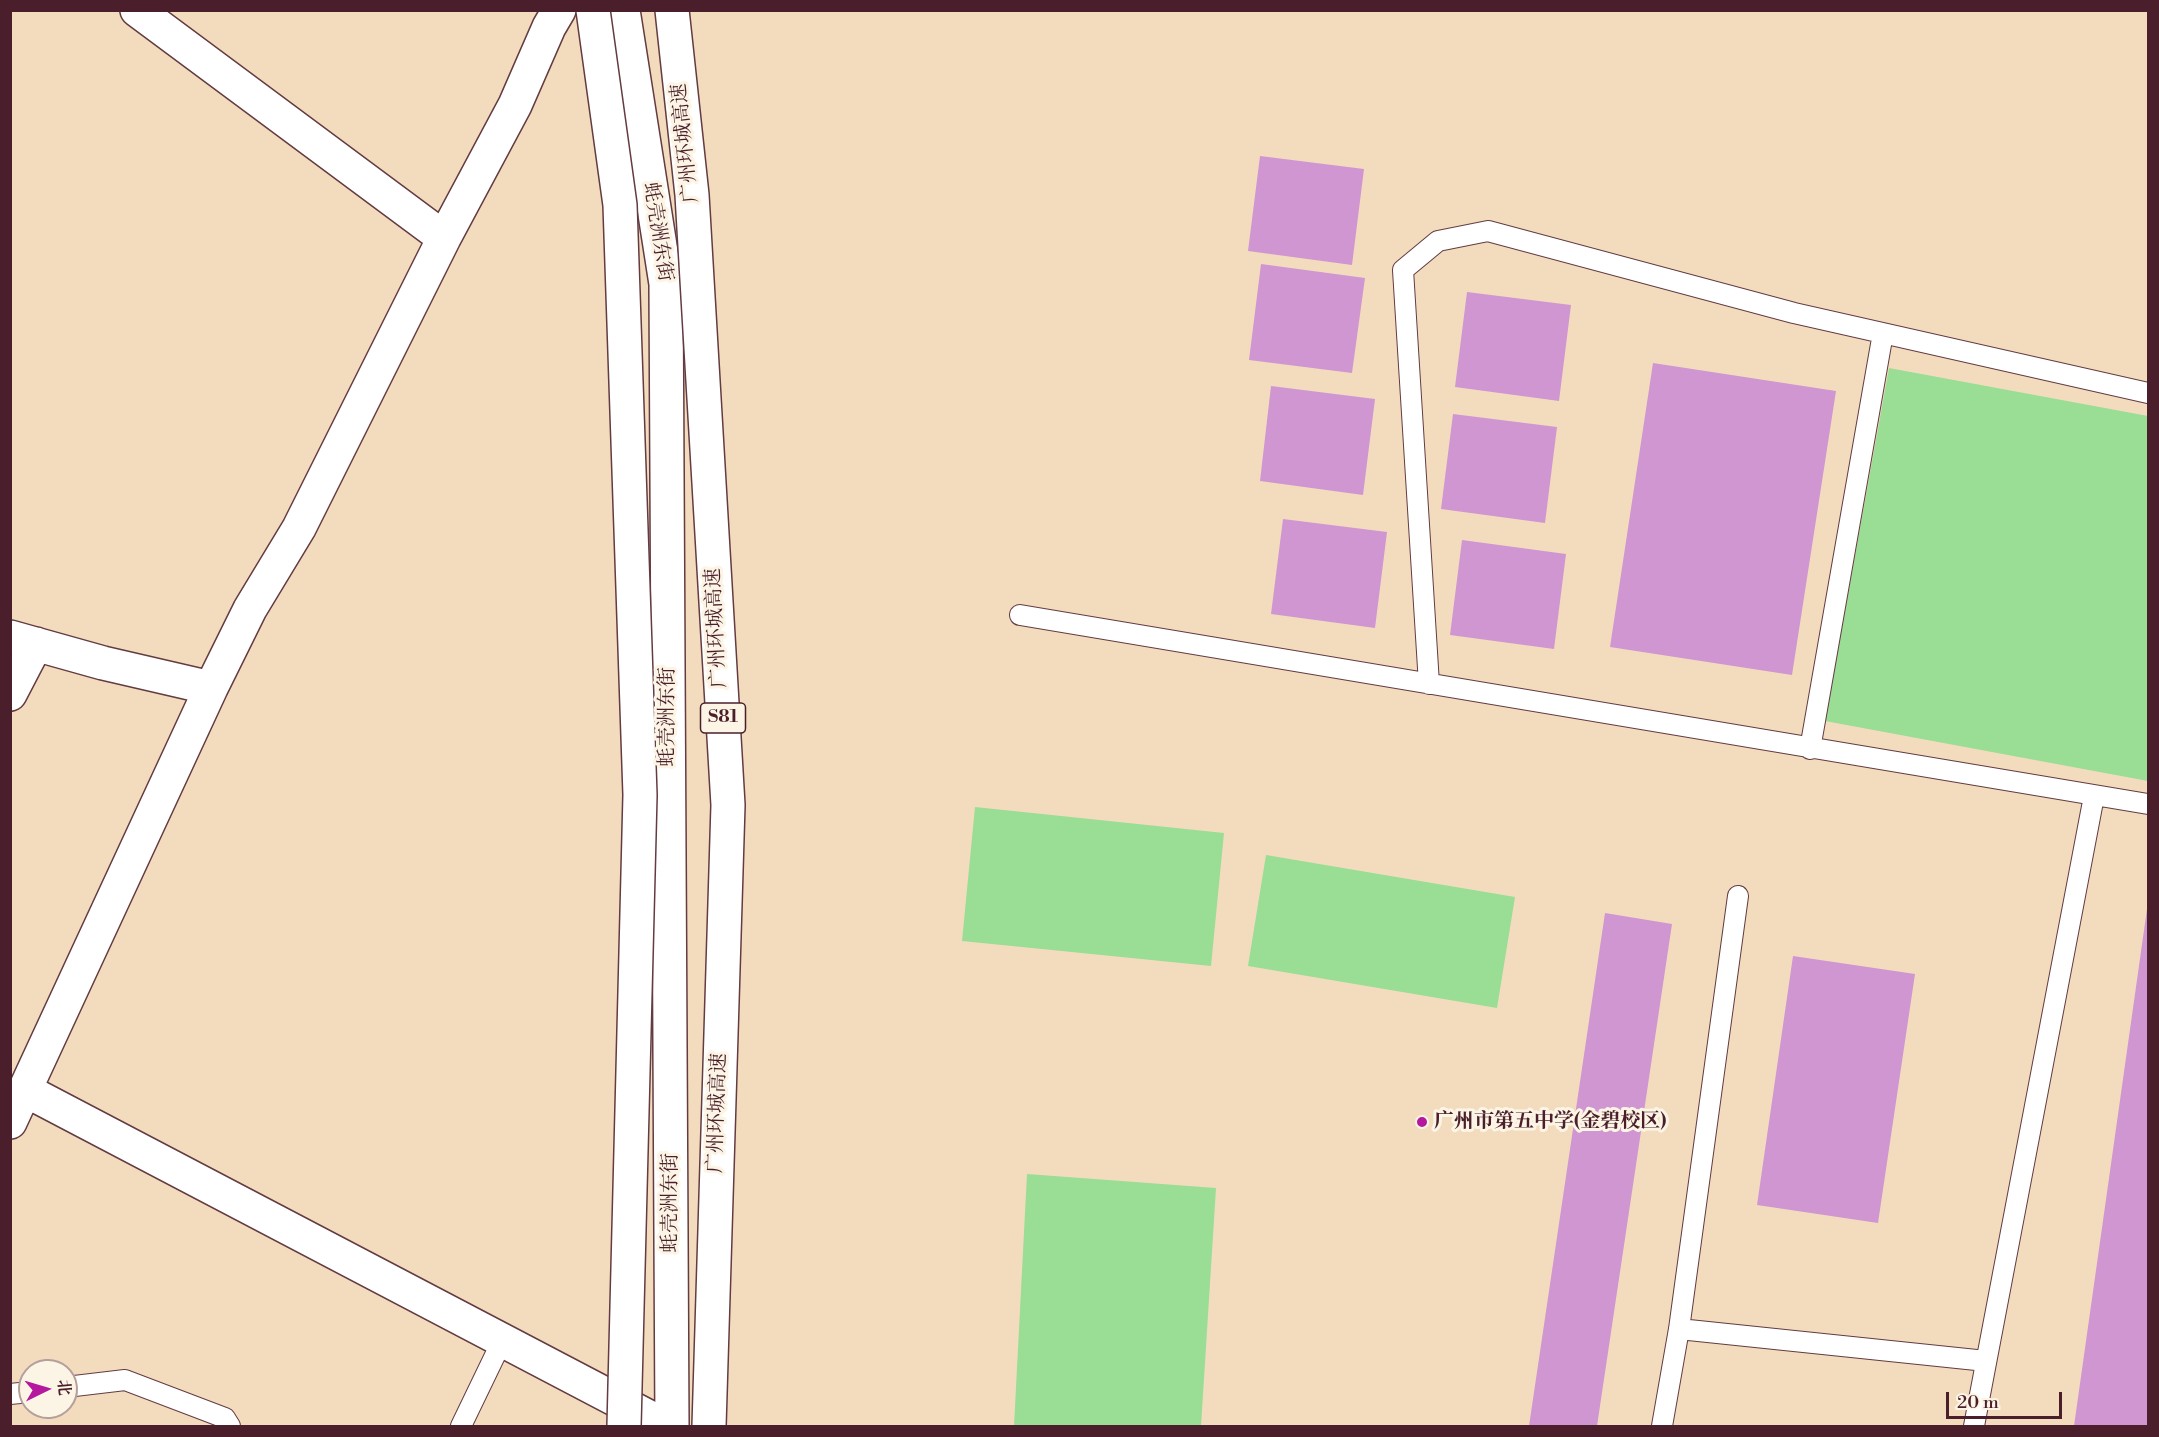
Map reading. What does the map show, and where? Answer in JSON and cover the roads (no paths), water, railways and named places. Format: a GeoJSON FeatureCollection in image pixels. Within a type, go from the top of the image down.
{"type":"FeatureCollection","features":[{"type":"Feature","properties":{"kind":"main road"},"geometry":{"type":"LineString","coordinates":[[137,10],[444,238]]}},
{"type":"Feature","properties":{"kind":"main road"},"geometry":{"type":"LineString","coordinates":[[10,1122],[211,688],[250,609],[299,528],[444,238],[515,105],[559,10]]}},
{"type":"Feature","properties":{"kind":"main road"},"geometry":{"type":"LineString","coordinates":[[593,10],[620,205],[640,795],[624,1426]]}},
{"type":"Feature","properties":{"kind":"main road","name":"蚝壳洲东街"},"geometry":{"type":"LineString","coordinates":[[623,10],[666,284],[672,1426]]}},
{"type":"Feature","properties":{"kind":"main road","name":"广州环城高速"},"geometry":{"type":"LineString","coordinates":[[672,10],[692,195],[728,805],[709,1426]]}},
{"type":"Feature","properties":{"kind":"main road"},"geometry":{"type":"LineString","coordinates":[[10,694],[23,641],[211,688]]}},
{"type":"Feature","properties":{"kind":"main road"},"geometry":{"type":"LineString","coordinates":[[25,1090],[666,1426]]}},
{"type":"Feature","properties":{"kind":"lane"},"geometry":{"type":"LineString","coordinates":[[1428,684],[1403,270],[1438,241],[1488,231],[1794,313],[2148,393]]}},
{"type":"Feature","properties":{"kind":"lane"},"geometry":{"type":"LineString","coordinates":[[1810,748],[1883,333]]}},
{"type":"Feature","properties":{"kind":"lane"},"geometry":{"type":"LineString","coordinates":[[1020,615],[2148,804]]}},
{"type":"Feature","properties":{"kind":"lane"},"geometry":{"type":"LineString","coordinates":[[1974,1426],[2094,796]]}},
{"type":"Feature","properties":{"kind":"lane"},"geometry":{"type":"LineString","coordinates":[[1662,1426],[1679,1329],[1738,896]]}},
{"type":"Feature","properties":{"kind":"lane"},"geometry":{"type":"LineString","coordinates":[[1679,1329],[1986,1361]]}},
{"type":"Feature","properties":{"kind":"lane"},"geometry":{"type":"LineString","coordinates":[[461,1426],[502,1341]]}},
{"type":"Feature","properties":{"kind":"lane"},"geometry":{"type":"LineString","coordinates":[[78,1386],[125,1380],[225,1418],[230,1426]]}},
{"type":"Feature","properties":{"kind":"place","name":"广州市第五中学(金碧校区)"},"geometry":{"type":"Point","coordinates":[1422,1122]}}]}
